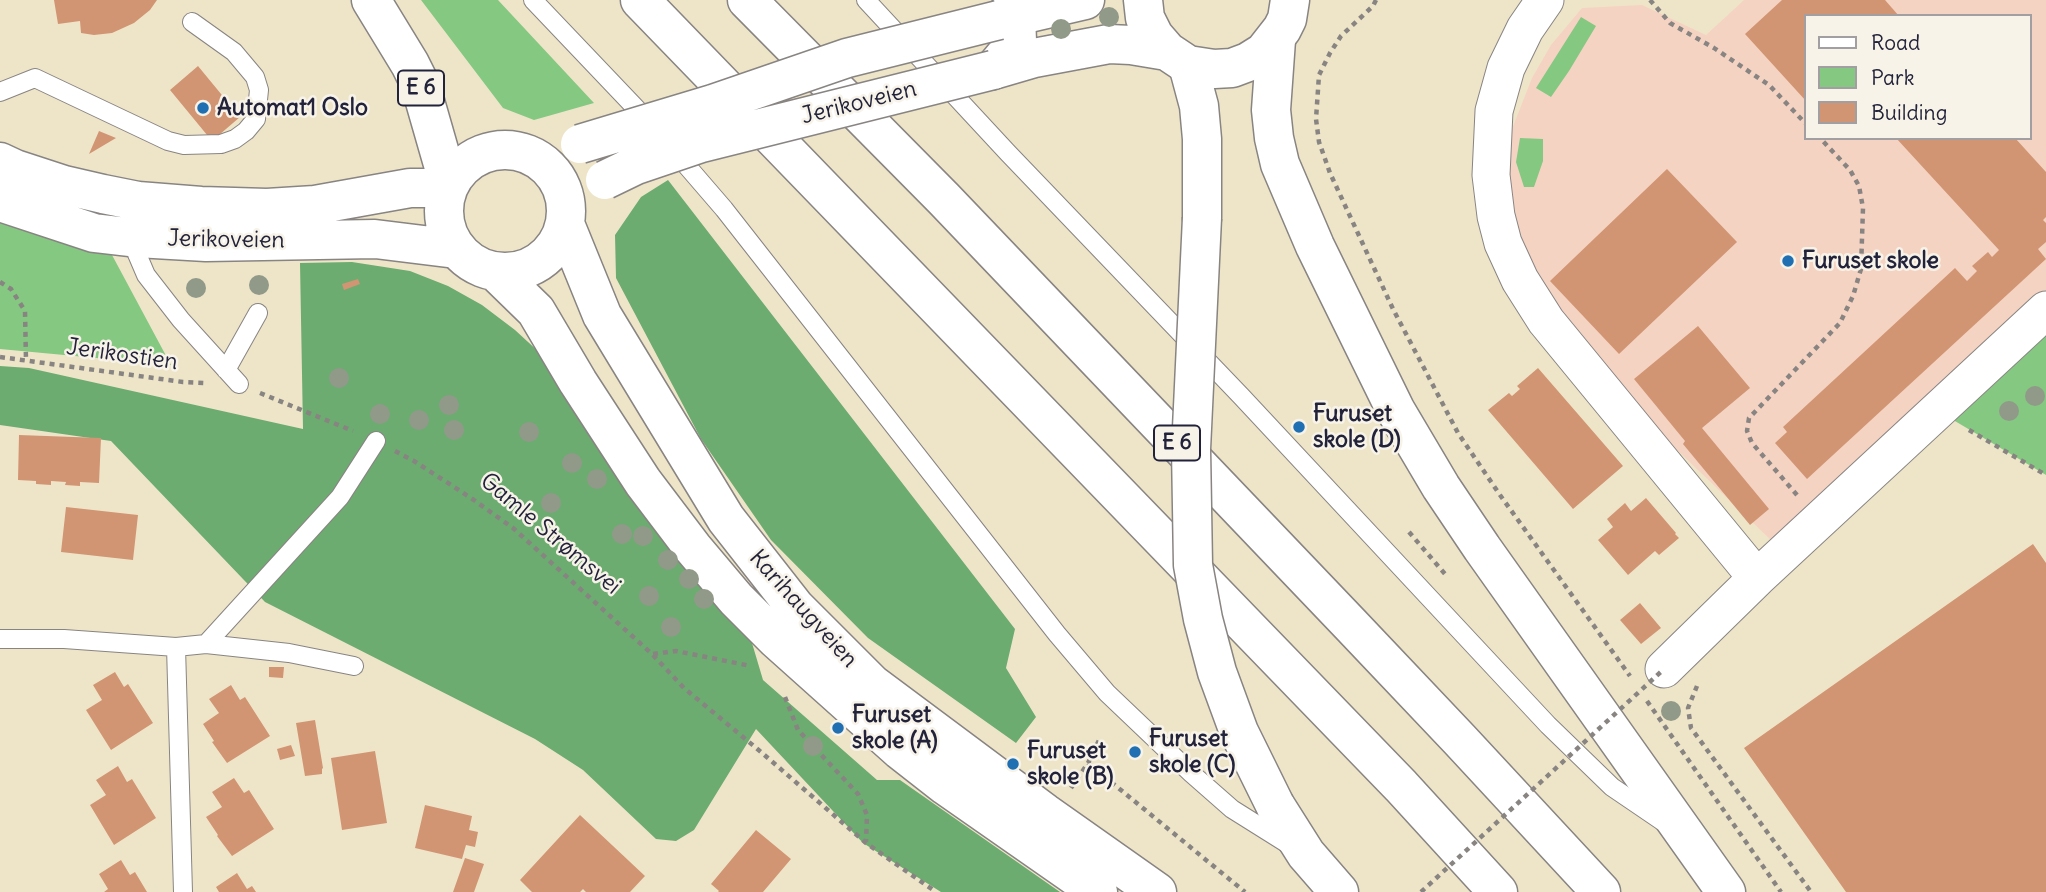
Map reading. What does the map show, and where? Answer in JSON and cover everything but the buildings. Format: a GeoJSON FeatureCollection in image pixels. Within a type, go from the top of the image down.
{"type":"FeatureCollection","features":[{"type":"Feature","properties":{"kind":"main road","name":"E 6"},"geometry":{"type":"LineString","coordinates":[[372,0],[420,84],[448,187]]}},
{"type":"Feature","properties":{"kind":"main road"},"geometry":{"type":"LineString","coordinates":[[640,0],[1401,786],[1498,892]]}},
{"type":"Feature","properties":{"kind":"main road","name":"E 6"},"geometry":{"type":"LineString","coordinates":[[747,0],[944,200],[1460,740],[1601,892]]}},
{"type":"Feature","properties":{"kind":"main road","name":"Jerikoveien"},"geometry":{"type":"LineString","coordinates":[[0,202],[94,233],[206,242],[375,239],[456,249],[474,264],[497,272],[515,272],[533,266],[548,256],[558,241],[566,217],[606,180],[636,165],[1012,34],[1085,0]]}},
{"type":"Feature","properties":{"kind":"main road"},"geometry":{"type":"LineString","coordinates":[[1143,0],[1145,18],[1154,36],[1177,58]]}},
{"type":"Feature","properties":{"kind":"main road","name":"Jerikoveien"},"geometry":{"type":"LineString","coordinates":[[0,162],[64,185],[138,201],[267,208],[328,203],[410,188],[448,187],[457,172],[468,161],[482,153],[513,150],[528,154],[580,144],[713,104],[847,58],[1012,34],[1131,45],[1214,69],[1232,68],[1264,52],[1290,12]]}},
{"type":"Feature","properties":{"kind":"main road"},"geometry":{"type":"LineString","coordinates":[[1290,12],[1271,110],[1280,164],[1321,258],[1396,411],[1441,487],[1482,548],[1726,892]]}},
{"type":"Feature","properties":{"kind":"main road","name":"E 6"},"geometry":{"type":"LineString","coordinates":[[1177,58],[1199,106],[1202,139],[1202,218],[1191,449],[1194,565],[1203,619],[1217,672],[1239,732],[1275,805],[1306,855],[1339,892]]}},
{"type":"Feature","properties":{"kind":"main road"},"geometry":{"type":"LineString","coordinates":[[528,154],[541,160],[559,182],[564,195],[566,217]]}},
{"type":"Feature","properties":{"kind":"main road"},"geometry":{"type":"LineString","coordinates":[[448,187],[443,204],[443,220],[456,249]]}},
{"type":"Feature","properties":{"kind":"main road","name":"Karihaugveien"},"geometry":{"type":"LineString","coordinates":[[566,217],[602,314],[629,360],[726,519],[795,607],[872,684],[1045,813],[1157,892]]}},
{"type":"Feature","properties":{"kind":"main road","name":"Karihaugveien"},"geometry":{"type":"LineString","coordinates":[[497,272],[536,311],[584,393],[643,482],[736,599],[785,647],[900,750],[946,786],[1098,892]]}},
{"type":"Feature","properties":{"kind":"street"},"geometry":{"type":"LineString","coordinates":[[1545,0],[1525,29],[1506,68],[1494,111],[1491,175],[1496,216],[1503,243],[1520,280],[1546,321],[1757,578]]}},
{"type":"Feature","properties":{"kind":"street"},"geometry":{"type":"LineString","coordinates":[[1652,675],[2046,310]]}},
{"type":"Feature","properties":{"kind":"lane"},"geometry":{"type":"LineString","coordinates":[[533,0],[628,98],[724,209],[1049,624],[1107,693],[1232,809],[1306,855]]}},
{"type":"Feature","properties":{"kind":"lane"},"geometry":{"type":"LineString","coordinates":[[866,0],[1581,759],[1612,787],[1689,839]]}},
{"type":"Feature","properties":{"kind":"lane"},"geometry":{"type":"LineString","coordinates":[[0,92],[35,78],[168,141],[184,145],[222,144],[246,131],[256,118],[259,90],[255,78],[234,52],[192,22]]}},
{"type":"Feature","properties":{"kind":"lane"},"geometry":{"type":"LineString","coordinates":[[137,238],[138,254],[146,275],[181,320],[239,384]]}},
{"type":"Feature","properties":{"kind":"lane"},"geometry":{"type":"LineString","coordinates":[[226,370],[258,313]]}},
{"type":"Feature","properties":{"kind":"lane"},"geometry":{"type":"LineString","coordinates":[[206,644],[340,497],[376,441]]}},
{"type":"Feature","properties":{"kind":"lane"},"geometry":{"type":"LineString","coordinates":[[0,639],[64,639],[176,647],[206,644],[289,653],[354,666]]}},
{"type":"Feature","properties":{"kind":"lane"},"geometry":{"type":"LineString","coordinates":[[176,647],[183,892]]}},
{"type":"Feature","properties":{"kind":"path"},"geometry":{"type":"LineString","coordinates":[[1377,0],[1341,36],[1319,75],[1316,119],[1319,142],[1330,173],[1393,309],[1458,433],[1500,495],[1652,675],[1781,892]]}},
{"type":"Feature","properties":{"kind":"path"},"geometry":{"type":"LineString","coordinates":[[1650,0],[1670,23],[1714,48],[1769,85],[1804,122]]}},
{"type":"Feature","properties":{"kind":"path"},"geometry":{"type":"LineString","coordinates":[[1819,521],[1752,443],[1747,430],[1749,418],[1840,323],[1853,296],[1861,269],[1863,208],[1858,186],[1850,170],[1822,140]]}},
{"type":"Feature","properties":{"kind":"path"},"geometry":{"type":"LineString","coordinates":[[0,282],[10,289],[25,311],[26,360]]}},
{"type":"Feature","properties":{"kind":"path","name":"Jerikostien"},"geometry":{"type":"LineString","coordinates":[[0,357],[183,382],[239,384]]}},
{"type":"Feature","properties":{"kind":"path","name":"Gamle Strømsvei"},"geometry":{"type":"LineString","coordinates":[[239,384],[376,441],[425,468],[513,528],[652,654],[684,688],[866,843],[936,892]]}},
{"type":"Feature","properties":{"kind":"path"},"geometry":{"type":"LineString","coordinates":[[1938,411],[2046,475]]}},
{"type":"Feature","properties":{"kind":"path"},"geometry":{"type":"LineString","coordinates":[[652,654],[676,650],[759,668]]}},
{"type":"Feature","properties":{"kind":"path"},"geometry":{"type":"LineString","coordinates":[[1421,892],[1652,675],[1692,670],[1698,687],[1688,708],[1691,728],[1811,892]]}},
{"type":"Feature","properties":{"kind":"path"},"geometry":{"type":"LineString","coordinates":[[782,690],[798,730],[858,793],[867,816],[866,843]]}},
{"type":"Feature","properties":{"kind":"path"},"geometry":{"type":"LineString","coordinates":[[1071,788],[1088,763],[1100,738]]}},
{"type":"Feature","properties":{"kind":"path"},"geometry":{"type":"LineString","coordinates":[[1088,763],[1245,892]]}},
{"type":"Feature","properties":{"kind":"shaded area","name":"Furuset skole"},"geometry":{"type":"Polygon","coordinates":[[[1744,0],[2046,0],[2046,292],[1774,543],[1676,449],[1561,311],[1534,272],[1516,226],[1511,204],[1508,153],[1512,129],[1532,78],[1551,45],[1582,8],[1642,5],[1706,35],[1744,0]]]}},
{"type":"Feature","properties":{"kind":"green space"},"geometry":{"type":"Polygon","coordinates":[[[421,0],[498,0],[594,103],[534,120],[503,108],[421,0]]]}},
{"type":"Feature","properties":{"kind":"green space"},"geometry":{"type":"Polygon","coordinates":[[[1581,17],[1596,26],[1551,97],[1536,88],[1581,17]]]}},
{"type":"Feature","properties":{"kind":"green space"},"geometry":{"type":"Polygon","coordinates":[[[1520,138],[1543,139],[1543,161],[1534,187],[1524,187],[1516,162],[1520,138]]]}},
{"type":"Feature","properties":{"kind":"green space"},"geometry":{"type":"Polygon","coordinates":[[[668,180],[1015,629],[1006,668],[1036,717],[1016,743],[868,638],[771,540],[701,439],[616,278],[615,235],[641,197],[668,180]]]}},
{"type":"Feature","properties":{"kind":"green space"},"geometry":{"type":"Polygon","coordinates":[[[0,216],[112,255],[171,365],[0,349],[0,216]]]}},
{"type":"Feature","properties":{"kind":"green space"},"geometry":{"type":"Polygon","coordinates":[[[352,262],[410,271],[448,286],[482,305],[515,330],[540,353],[631,494],[752,643],[763,680],[877,780],[900,780],[1060,892],[941,892],[863,843],[756,729],[694,830],[676,841],[656,839],[583,770],[535,739],[265,602],[111,441],[0,425],[0,366],[29,368],[303,429],[300,263],[352,262]]]}},
{"type":"Feature","properties":{"kind":"green space"},"geometry":{"type":"Polygon","coordinates":[[[2046,310],[2046,475],[1938,411],[2046,310]]]}},
{"type":"Feature","properties":{"kind":"place","name":"Automat1 Oslo"},"geometry":{"type":"Point","coordinates":[203,108]}},
{"type":"Feature","properties":{"kind":"place","name":"Furuset skole"},"geometry":{"type":"Point","coordinates":[1788,261]}},
{"type":"Feature","properties":{"kind":"place","name":"Furuset skole (D)"},"geometry":{"type":"Point","coordinates":[1299,427]}},
{"type":"Feature","properties":{"kind":"place","name":"Furuset skole (A)"},"geometry":{"type":"Point","coordinates":[838,728]}},
{"type":"Feature","properties":{"kind":"place","name":"Furuset skole (C)"},"geometry":{"type":"Point","coordinates":[1135,752]}},
{"type":"Feature","properties":{"kind":"place","name":"Furuset skole (B)"},"geometry":{"type":"Point","coordinates":[1013,764]}}]}
